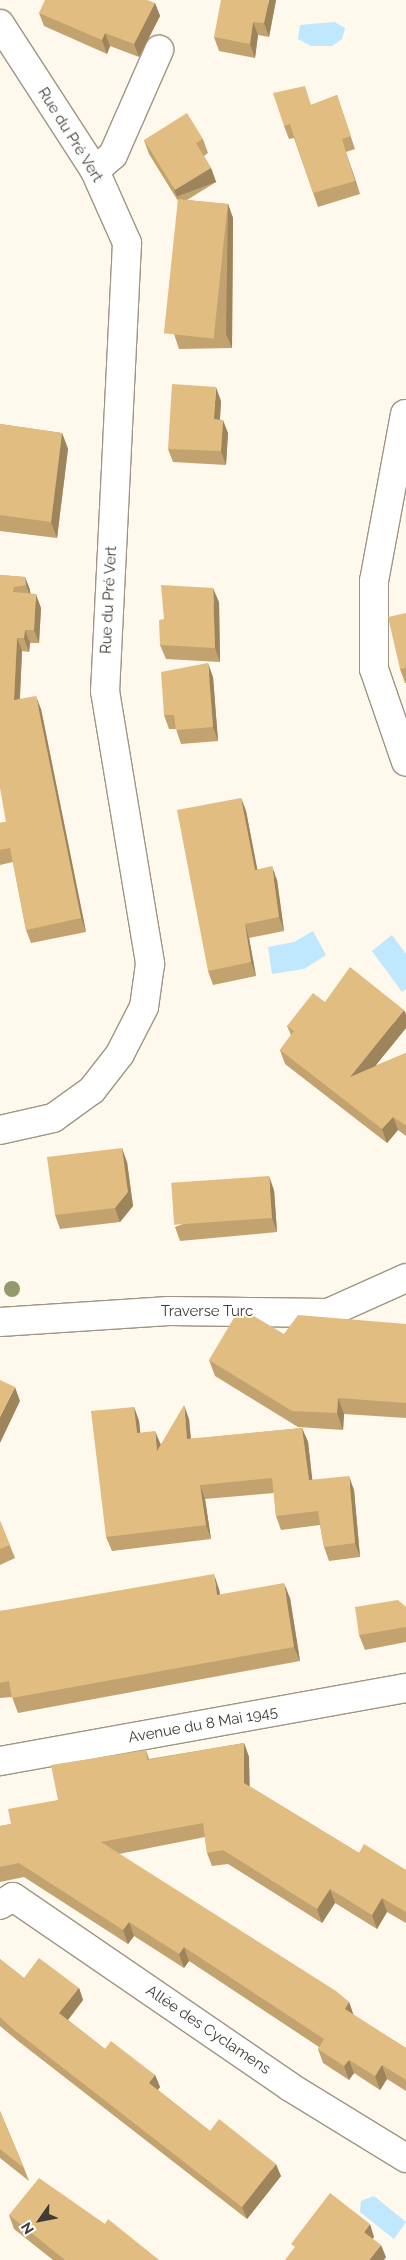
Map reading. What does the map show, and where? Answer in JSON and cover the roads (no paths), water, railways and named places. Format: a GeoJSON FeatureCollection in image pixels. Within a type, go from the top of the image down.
{"type":"FeatureCollection","features":[{"type":"Feature","properties":{"kind":"street","name":"Rue du Pré Vert"},"geometry":{"type":"LineString","coordinates":[[0,24],[95,171],[127,243],[105,691],[150,964],[144,1006],[120,1054],[92,1090],[53,1118],[0,1130]]}},
{"type":"Feature","properties":{"kind":"street"},"geometry":{"type":"LineString","coordinates":[[95,171],[113,155],[159,50]]}},
{"type":"Feature","properties":{"kind":"street"},"geometry":{"type":"LineString","coordinates":[[404,414],[374,581],[374,669],[406,762]]}},
{"type":"Feature","properties":{"kind":"street","name":"Traverse Turc"},"geometry":{"type":"LineString","coordinates":[[0,1322],[169,1311],[328,1313],[406,1278]]}},
{"type":"Feature","properties":{"kind":"street","name":"Avenue du 8 Mai 1945"},"geometry":{"type":"LineString","coordinates":[[1,1760],[406,1688]]}},
{"type":"Feature","properties":{"kind":"street","name":"Allée des Cyclamens"},"geometry":{"type":"LineString","coordinates":[[6,1901],[290,2086],[406,2158]]}},
{"type":"Feature","properties":{"kind":"water"},"geometry":{"type":"Polygon","coordinates":[[[335,22],[345,28],[342,39],[332,46],[311,46],[298,39],[300,25],[335,22]]]}},
{"type":"Feature","properties":{"kind":"water"},"geometry":{"type":"Polygon","coordinates":[[[313,931],[326,955],[304,969],[272,974],[268,947],[294,942],[313,931]]]}},
{"type":"Feature","properties":{"kind":"water"},"geometry":{"type":"Polygon","coordinates":[[[392,935],[406,954],[406,989],[402,992],[372,951],[392,935]]]}},
{"type":"Feature","properties":{"kind":"water"},"geometry":{"type":"Polygon","coordinates":[[[374,2196],[406,2222],[394,2239],[360,2212],[361,2201],[374,2196]]]}}]}
